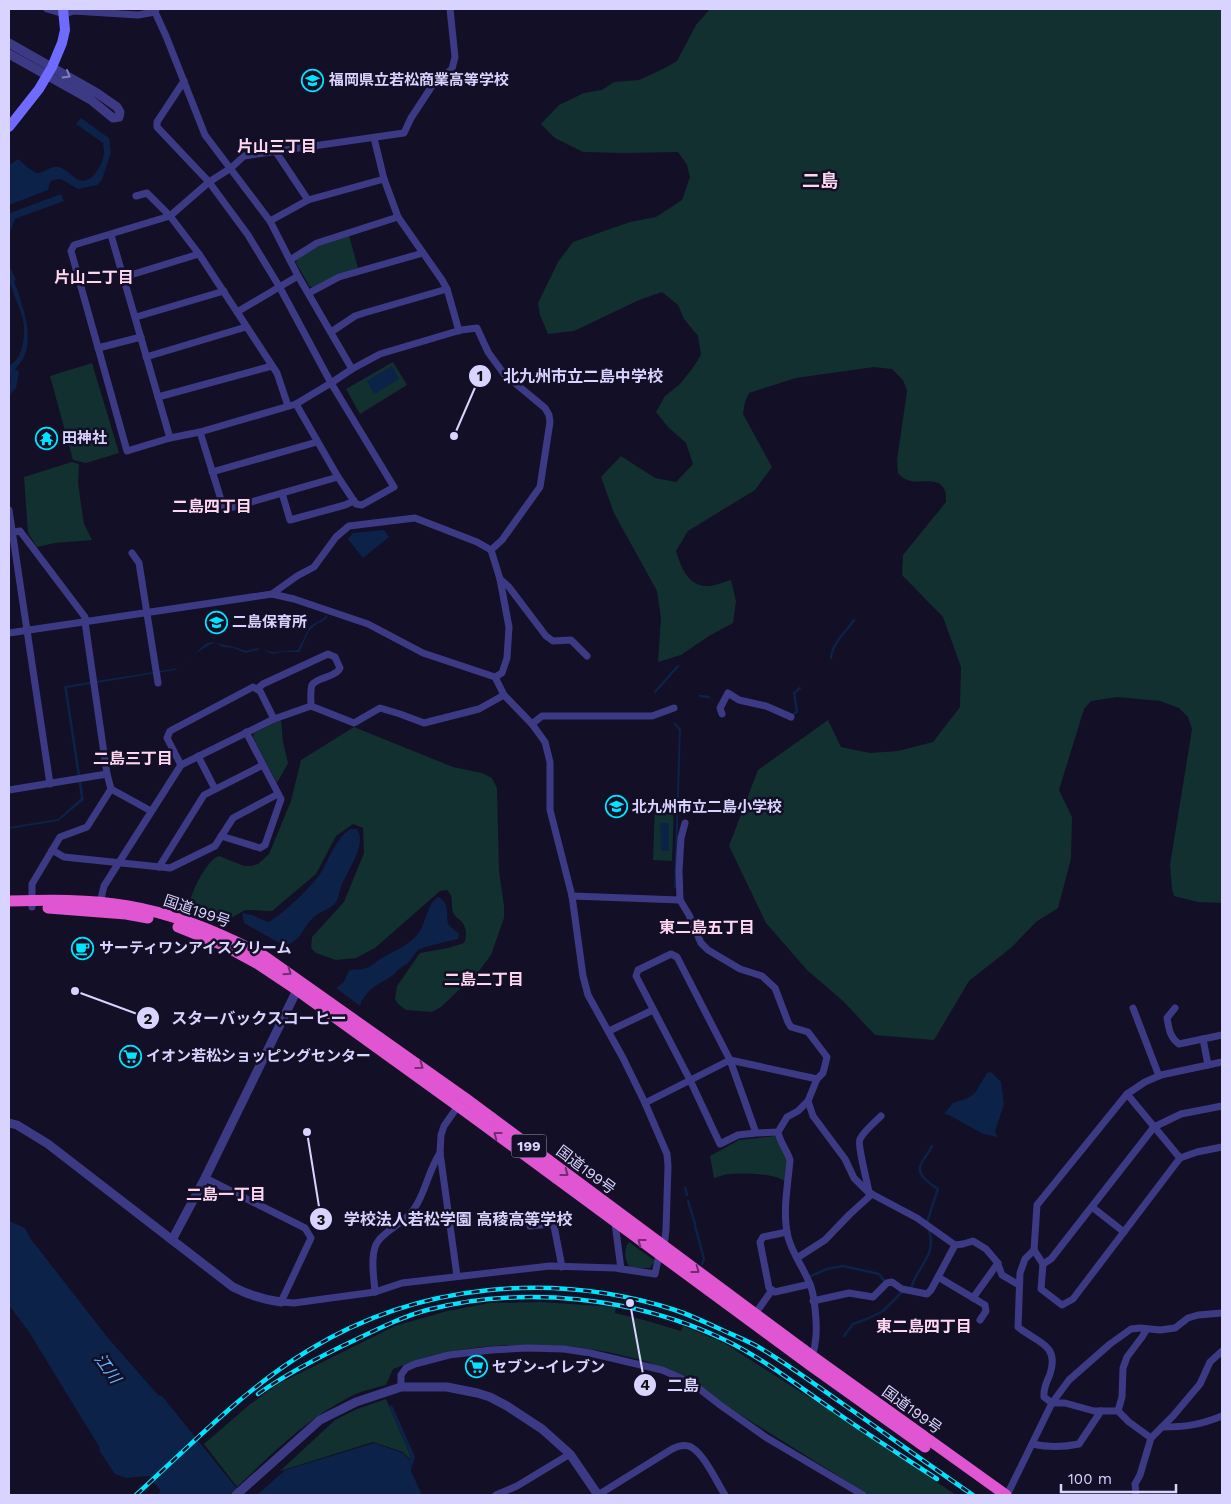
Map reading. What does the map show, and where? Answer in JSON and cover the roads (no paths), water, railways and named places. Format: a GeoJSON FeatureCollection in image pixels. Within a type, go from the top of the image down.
{"type":"FeatureCollection","features":[{"type":"Feature","properties":{"kind":"highway","name":"国道199号"},"geometry":{"type":"LineString","coordinates":[[9,901],[126,914],[154,919],[187,929],[225,946],[300,987],[465,1098],[661,1251],[994,1495]]}},
{"type":"Feature","properties":{"kind":"highway","name":"国道199号"},"geometry":{"type":"LineString","coordinates":[[9,907],[32,904],[100,903],[128,906],[157,912],[207,929],[230,938],[264,956],[300,987],[616,1223],[755,1314],[811,1361],[1007,1495]]}},
{"type":"Feature","properties":{"kind":"main road"},"geometry":{"type":"LineString","coordinates":[[9,127],[39,89],[50,71],[62,43],[65,30],[64,12]]}},
{"type":"Feature","properties":{"kind":"street"},"geometry":{"type":"LineString","coordinates":[[47,9],[64,12],[138,15],[156,11],[205,135],[270,221],[298,276],[352,369]]}},
{"type":"Feature","properties":{"kind":"street"},"geometry":{"type":"LineString","coordinates":[[450,9],[455,57],[452,69],[432,86],[411,118],[404,133],[244,156],[231,168],[209,182],[170,216],[74,245],[71,251],[126,451],[292,405],[380,354],[459,331],[477,328],[488,352],[504,374],[545,408],[549,414],[550,422],[540,487],[502,540],[491,550]]}},
{"type":"Feature","properties":{"kind":"street"},"geometry":{"type":"LineString","coordinates":[[9,44],[50,71],[91,100],[113,118],[119,117],[120,112],[117,107],[97,93],[50,71],[9,54]]}},
{"type":"Feature","properties":{"kind":"street"},"geometry":{"type":"LineString","coordinates":[[136,196],[147,193],[170,216],[199,254],[272,366],[292,405],[356,504],[362,505],[394,487],[332,383],[279,286],[248,235],[209,182],[157,127],[157,122],[184,81]]}},
{"type":"Feature","properties":{"kind":"street"},"geometry":{"type":"LineString","coordinates":[[374,138],[384,179],[398,217],[442,280],[447,290],[459,331]]}},
{"type":"Feature","properties":{"kind":"street"},"geometry":{"type":"LineString","coordinates":[[276,152],[308,200]]}},
{"type":"Feature","properties":{"kind":"street"},"geometry":{"type":"LineString","coordinates":[[270,221],[308,200],[384,179]]}},
{"type":"Feature","properties":{"kind":"street"},"geometry":{"type":"LineString","coordinates":[[290,260],[317,243],[398,217]]}},
{"type":"Feature","properties":{"kind":"street"},"geometry":{"type":"LineString","coordinates":[[111,235],[170,438]]}},
{"type":"Feature","properties":{"kind":"street"},"geometry":{"type":"LineString","coordinates":[[309,293],[339,277],[423,253]]}},
{"type":"Feature","properties":{"kind":"street"},"geometry":{"type":"LineString","coordinates":[[124,277],[199,254]]}},
{"type":"Feature","properties":{"kind":"street"},"geometry":{"type":"LineString","coordinates":[[237,312],[298,276]]}},
{"type":"Feature","properties":{"kind":"street"},"geometry":{"type":"LineString","coordinates":[[331,332],[355,316],[447,290]]}},
{"type":"Feature","properties":{"kind":"street"},"geometry":{"type":"LineString","coordinates":[[136,317],[224,291]]}},
{"type":"Feature","properties":{"kind":"street"},"geometry":{"type":"LineString","coordinates":[[146,357],[246,327]]}},
{"type":"Feature","properties":{"kind":"street"},"geometry":{"type":"LineString","coordinates":[[98,348],[141,337]]}},
{"type":"Feature","properties":{"kind":"street"},"geometry":{"type":"LineString","coordinates":[[158,397],[272,366]]}},
{"type":"Feature","properties":{"kind":"street"},"geometry":{"type":"LineString","coordinates":[[200,432],[223,506],[227,509],[338,477]]}},
{"type":"Feature","properties":{"kind":"street"},"geometry":{"type":"LineString","coordinates":[[212,472],[317,442]]}},
{"type":"Feature","properties":{"kind":"street"},"geometry":{"type":"LineString","coordinates":[[282,493],[290,520],[354,501]]}},
{"type":"Feature","properties":{"kind":"street"},"geometry":{"type":"LineString","coordinates":[[9,510],[10,532],[50,784]]}},
{"type":"Feature","properties":{"kind":"street"},"geometry":{"type":"LineString","coordinates":[[272,594],[297,576],[314,567],[336,537],[349,526],[415,518],[477,542],[491,550],[500,579],[508,627],[507,658],[502,673],[495,677]]}},
{"type":"Feature","properties":{"kind":"street"},"geometry":{"type":"LineString","coordinates":[[10,532],[20,531],[85,617],[107,774],[111,788],[151,811]]}},
{"type":"Feature","properties":{"kind":"street"},"geometry":{"type":"LineString","coordinates":[[132,553],[139,563],[158,683]]}},
{"type":"Feature","properties":{"kind":"street"},"geometry":{"type":"LineString","coordinates":[[500,579],[515,595],[546,636],[553,641],[572,640],[587,656]]}},
{"type":"Feature","properties":{"kind":"street"},"geometry":{"type":"LineString","coordinates":[[9,633],[272,594],[294,599],[368,624],[423,653],[495,677],[504,695],[532,724],[544,742],[550,762],[550,810],[572,896],[583,976],[588,994],[623,1058],[667,1154],[668,1176],[661,1251],[655,1274],[614,1268],[550,1266],[402,1283],[375,1292],[294,1303],[266,1300],[251,1296],[233,1287],[48,1144],[18,1126],[9,1123]]}},
{"type":"Feature","properties":{"kind":"street"},"geometry":{"type":"LineString","coordinates":[[257,689],[263,684],[328,654],[335,657],[340,668],[338,672],[314,682],[311,706]]}},
{"type":"Feature","properties":{"kind":"street"},"geometry":{"type":"LineString","coordinates":[[181,765],[167,738],[170,731],[253,687],[260,692],[274,718]]}},
{"type":"Feature","properties":{"kind":"street"},"geometry":{"type":"LineString","coordinates":[[722,714],[720,708],[728,693],[739,700],[766,706],[791,717]]}},
{"type":"Feature","properties":{"kind":"street"},"geometry":{"type":"LineString","coordinates":[[100,903],[104,886],[181,765],[198,756],[274,718],[311,706],[354,723],[380,708],[424,723],[479,709],[504,695]]}},
{"type":"Feature","properties":{"kind":"street"},"geometry":{"type":"LineString","coordinates":[[532,724],[542,716],[652,716],[674,708]]}},
{"type":"Feature","properties":{"kind":"street"},"geometry":{"type":"LineString","coordinates":[[221,836],[260,848],[265,845],[281,799],[246,732]]}},
{"type":"Feature","properties":{"kind":"street"},"geometry":{"type":"LineString","coordinates":[[198,756],[215,789]]}},
{"type":"Feature","properties":{"kind":"street"},"geometry":{"type":"LineString","coordinates":[[159,867],[204,795],[263,765]]}},
{"type":"Feature","properties":{"kind":"street"},"geometry":{"type":"LineString","coordinates":[[9,790],[107,774]]}},
{"type":"Feature","properties":{"kind":"street"},"geometry":{"type":"LineString","coordinates":[[32,904],[32,884],[60,837],[87,827],[111,788]]}},
{"type":"Feature","properties":{"kind":"street"},"geometry":{"type":"LineString","coordinates":[[52,850],[64,857],[170,868],[215,846],[233,818],[278,794]]}},
{"type":"Feature","properties":{"kind":"street"},"geometry":{"type":"LineString","coordinates":[[685,823],[681,838],[680,900],[689,915],[701,943],[708,950],[740,969],[762,976],[775,988],[791,1027],[808,1032],[827,1056],[823,1073],[817,1079],[808,1102],[798,1111],[787,1117],[778,1132],[780,1141],[790,1160],[785,1221],[787,1232],[792,1249],[810,1284],[813,1301],[816,1341],[811,1361]]}},
{"type":"Feature","properties":{"kind":"street"},"geometry":{"type":"LineString","coordinates":[[572,896],[680,900]]}},
{"type":"Feature","properties":{"kind":"street"},"geometry":{"type":"LineString","coordinates":[[756,1133],[730,1060],[677,957],[671,954],[638,970],[636,976],[690,1080],[720,1144],[738,1135],[778,1132]]}},
{"type":"Feature","properties":{"kind":"street"},"geometry":{"type":"LineString","coordinates":[[172,1240],[300,987]]}},
{"type":"Feature","properties":{"kind":"street"},"geometry":{"type":"LineString","coordinates":[[1133,1008],[1159,1076]]}},
{"type":"Feature","properties":{"kind":"street"},"geometry":{"type":"LineString","coordinates":[[1175,1008],[1167,1018],[1168,1028],[1173,1040],[1179,1044],[1222,1034]]}},
{"type":"Feature","properties":{"kind":"street"},"geometry":{"type":"LineString","coordinates":[[609,1031],[653,1010]]}},
{"type":"Feature","properties":{"kind":"street"},"geometry":{"type":"LineString","coordinates":[[1203,1039],[1208,1065]]}},
{"type":"Feature","properties":{"kind":"street"},"geometry":{"type":"LineString","coordinates":[[645,1103],[730,1060],[817,1079]]}},
{"type":"Feature","properties":{"kind":"street"},"geometry":{"type":"LineString","coordinates":[[1222,1062],[1159,1076],[1145,1082],[1127,1094],[1037,1205],[1034,1250],[1044,1264],[1041,1289],[1062,1305],[1073,1299],[1180,1158],[1222,1147]]}},
{"type":"Feature","properties":{"kind":"street"},"geometry":{"type":"LineString","coordinates":[[1127,1094],[1180,1158]]}},
{"type":"Feature","properties":{"kind":"street"},"geometry":{"type":"LineString","coordinates":[[808,1102],[814,1116],[836,1145],[859,1185],[871,1194],[917,1218],[955,1245],[973,1241],[986,1249],[998,1263],[1002,1275],[1019,1285]]}},
{"type":"Feature","properties":{"kind":"street"},"geometry":{"type":"LineString","coordinates":[[457,1276],[440,1153],[442,1130],[458,1106]]}},
{"type":"Feature","properties":{"kind":"street"},"geometry":{"type":"LineString","coordinates":[[1044,1264],[1052,1259],[1154,1127],[1181,1114],[1222,1106]]}},
{"type":"Feature","properties":{"kind":"street"},"geometry":{"type":"LineString","coordinates":[[871,1194],[858,1146],[859,1140],[881,1116]]}},
{"type":"Feature","properties":{"kind":"street"},"geometry":{"type":"LineString","coordinates":[[375,1292],[374,1248],[379,1240],[414,1210],[432,1164],[440,1153]]}},
{"type":"Feature","properties":{"kind":"street"},"geometry":{"type":"LineString","coordinates":[[204,1178],[305,1228],[310,1238],[281,1302]]}},
{"type":"Feature","properties":{"kind":"street"},"geometry":{"type":"LineString","coordinates":[[797,1258],[825,1240],[871,1194]]}},
{"type":"Feature","properties":{"kind":"street"},"geometry":{"type":"LineString","coordinates":[[1092,1207],[1124,1232]]}},
{"type":"Feature","properties":{"kind":"street"},"geometry":{"type":"LineString","coordinates":[[616,1223],[621,1270]]}},
{"type":"Feature","properties":{"kind":"street"},"geometry":{"type":"LineString","coordinates":[[530,1226],[551,1224],[554,1226],[562,1266]]}},
{"type":"Feature","properties":{"kind":"street"},"geometry":{"type":"LineString","coordinates":[[787,1232],[763,1237],[760,1242],[769,1288],[775,1292],[810,1284]]}},
{"type":"Feature","properties":{"kind":"street"},"geometry":{"type":"LineString","coordinates":[[813,1301],[849,1292],[873,1297],[887,1283],[892,1282],[902,1289],[926,1294],[931,1290],[955,1245]]}},
{"type":"Feature","properties":{"kind":"street"},"geometry":{"type":"LineString","coordinates":[[1034,1250],[1025,1259],[1021,1267],[1018,1327],[1042,1342],[1050,1350],[1053,1361],[1044,1390],[1044,1397],[1052,1402],[1065,1403],[1094,1411],[1118,1411],[1150,1438]]}},
{"type":"Feature","properties":{"kind":"street"},"geometry":{"type":"LineString","coordinates":[[973,1298],[998,1263]]}},
{"type":"Feature","properties":{"kind":"street"},"geometry":{"type":"LineString","coordinates":[[938,1277],[985,1306],[986,1311],[980,1320]]}},
{"type":"Feature","properties":{"kind":"street"},"geometry":{"type":"LineString","coordinates":[[755,1314],[772,1290]]}},
{"type":"Feature","properties":{"kind":"street"},"geometry":{"type":"LineString","coordinates":[[1007,1495],[1052,1402],[1069,1380],[1110,1344],[1131,1329],[1160,1330],[1175,1328],[1188,1318],[1198,1315],[1222,1313]]}},
{"type":"Feature","properties":{"kind":"street"},"geometry":{"type":"LineString","coordinates":[[1118,1411],[1122,1397],[1122,1368],[1127,1357],[1147,1329]]}},
{"type":"Feature","properties":{"kind":"street"},"geometry":{"type":"LineString","coordinates":[[402,1387],[401,1375],[406,1368],[449,1355],[527,1348],[564,1349],[605,1356],[662,1370],[692,1383],[766,1438],[863,1495]]}},
{"type":"Feature","properties":{"kind":"street"},"geometry":{"type":"LineString","coordinates":[[1136,1495],[1135,1484],[1140,1475],[1150,1438],[1173,1416],[1200,1384],[1210,1362],[1222,1351]]}},
{"type":"Feature","properties":{"kind":"street"},"geometry":{"type":"LineString","coordinates":[[236,1495],[320,1420],[356,1402],[402,1387],[447,1388],[490,1397],[542,1429],[570,1454],[598,1495],[680,1445],[690,1446],[700,1455],[725,1495]]}},
{"type":"Feature","properties":{"kind":"street"},"geometry":{"type":"LineString","coordinates":[[1032,1444],[1040,1446],[1079,1444],[1101,1411]]}},
{"type":"Feature","properties":{"kind":"street"},"geometry":{"type":"LineString","coordinates":[[1162,1427],[1188,1426],[1209,1422],[1222,1416]]}},
{"type":"Feature","properties":{"kind":"street"},"geometry":{"type":"LineString","coordinates":[[496,1495],[517,1486],[570,1454]]}},
{"type":"Feature","properties":{"kind":"water"},"geometry":{"type":"Polygon","coordinates":[[[81,118],[109,138],[111,152],[102,180],[97,185],[78,189],[61,179],[57,179],[50,182],[48,190],[9,205],[9,165],[18,159],[37,173],[52,167],[59,167],[65,169],[79,180],[84,181],[97,172],[104,156],[103,143],[76,124],[81,118]]]}},
{"type":"Feature","properties":{"kind":"water"},"geometry":{"type":"Polygon","coordinates":[[[61,194],[64,201],[15,219],[9,235],[10,213],[61,194]]]}},
{"type":"Feature","properties":{"kind":"water"},"geometry":{"type":"Polygon","coordinates":[[[9,265],[16,280],[14,281],[24,310],[28,340],[23,359],[15,369],[19,372],[16,388],[9,395],[11,377],[9,376],[9,366],[19,356],[24,338],[24,329],[21,313],[9,280],[9,265]]]}},
{"type":"Feature","properties":{"kind":"water"},"geometry":{"type":"Polygon","coordinates":[[[392,366],[399,379],[374,394],[367,381],[392,366]]]}},
{"type":"Feature","properties":{"kind":"water"},"geometry":{"type":"Polygon","coordinates":[[[384,530],[389,537],[363,558],[348,539],[353,533],[384,530]]]}},
{"type":"Feature","properties":{"kind":"water"},"geometry":{"type":"Polygon","coordinates":[[[326,615],[328,616],[309,631],[299,652],[272,654],[261,649],[272,652],[298,650],[310,626],[326,615]]]}},
{"type":"Feature","properties":{"kind":"water"},"geometry":{"type":"Polygon","coordinates":[[[211,642],[235,647],[246,651],[257,648],[261,649],[245,653],[215,643],[194,654],[175,670],[67,688],[84,800],[58,821],[9,829],[9,827],[58,819],[81,798],[64,686],[177,668],[207,643],[211,642]]]}},
{"type":"Feature","properties":{"kind":"water"},"geometry":{"type":"Polygon","coordinates":[[[675,722],[681,729],[676,888],[674,888],[679,730],[674,724],[675,722]]]}},
{"type":"Feature","properties":{"kind":"water"},"geometry":{"type":"Polygon","coordinates":[[[660,823],[669,823],[669,851],[661,851],[660,823]]]}},
{"type":"Feature","properties":{"kind":"water"},"geometry":{"type":"Polygon","coordinates":[[[350,829],[357,829],[360,835],[360,842],[337,900],[332,906],[314,917],[294,942],[283,945],[244,923],[242,913],[268,922],[289,906],[318,877],[337,843],[350,829]]]}},
{"type":"Feature","properties":{"kind":"water"},"geometry":{"type":"Polygon","coordinates":[[[438,897],[446,905],[448,924],[459,934],[458,939],[418,950],[407,964],[368,992],[360,1006],[336,988],[344,981],[350,970],[362,969],[373,965],[412,940],[420,931],[429,908],[438,897]]]}},
{"type":"Feature","properties":{"kind":"water"},"geometry":{"type":"Polygon","coordinates":[[[991,1072],[1001,1082],[1004,1104],[995,1131],[997,1137],[983,1134],[944,1114],[953,1103],[968,1098],[975,1093],[987,1073],[991,1072]]]}},
{"type":"Feature","properties":{"kind":"water","name":"江川"},"geometry":{"type":"Polygon","coordinates":[[[9,1221],[25,1228],[30,1238],[108,1338],[158,1395],[162,1396],[242,1495],[159,1495],[160,1490],[149,1476],[126,1478],[115,1474],[29,1332],[9,1305],[9,1221]]]}},
{"type":"Feature","properties":{"kind":"water"},"geometry":{"type":"Polygon","coordinates":[[[392,1405],[415,1457],[411,1471],[422,1495],[257,1495],[285,1470],[374,1443],[403,1453],[410,1460],[411,1457],[389,1406],[392,1405]]]}},
{"type":"Feature","properties":{"kind":"waterway"},"geometry":{"type":"LineString","coordinates":[[831,658],[834,647],[854,620]]}},
{"type":"Feature","properties":{"kind":"waterway"},"geometry":{"type":"LineString","coordinates":[[655,692],[678,666]]}},
{"type":"Feature","properties":{"kind":"waterway"},"geometry":{"type":"LineString","coordinates":[[792,715],[797,712],[794,693],[800,688]]}},
{"type":"Feature","properties":{"kind":"waterway"},"geometry":{"type":"LineString","coordinates":[[700,696],[709,697]]}},
{"type":"Feature","properties":{"kind":"waterway"},"geometry":{"type":"LineString","coordinates":[[927,1222],[938,1189],[925,1179],[920,1172],[920,1168],[932,1146]]}},
{"type":"Feature","properties":{"kind":"waterway"},"geometry":{"type":"LineString","coordinates":[[685,1188],[687,1195]]}},
{"type":"Feature","properties":{"kind":"waterway"},"geometry":{"type":"LineString","coordinates":[[688,1201],[695,1224]]}},
{"type":"Feature","properties":{"kind":"waterway"},"geometry":{"type":"LineString","coordinates":[[695,1226],[704,1259],[702,1264]]}},
{"type":"Feature","properties":{"kind":"waterway"},"geometry":{"type":"LineString","coordinates":[[911,1288],[929,1254],[931,1247],[929,1230]]}},
{"type":"Feature","properties":{"kind":"waterway"},"geometry":{"type":"LineString","coordinates":[[811,1276],[827,1269],[843,1266],[879,1274],[885,1282]]}},
{"type":"Feature","properties":{"kind":"waterway"},"geometry":{"type":"LineString","coordinates":[[844,1336],[853,1324],[883,1311],[902,1292]]}},
{"type":"Feature","properties":{"kind":"railway"},"geometry":{"type":"LineString","coordinates":[[136,1495],[219,1418],[262,1382],[309,1350],[351,1327],[395,1310],[441,1298],[488,1290],[535,1288],[582,1290],[629,1298],[681,1312],[755,1345],[973,1495]]}},
{"type":"Feature","properties":{"kind":"railway"},"geometry":{"type":"LineString","coordinates":[[258,1394],[294,1371],[332,1351],[391,1323],[427,1310],[464,1302],[502,1298],[540,1297],[579,1300],[617,1305],[654,1314],[690,1325],[725,1340],[767,1364],[937,1479]]}},
{"type":"Feature","properties":{"kind":"place","name":"福岡県立若松商業高等学校"},"geometry":{"type":"Point","coordinates":[313,80]}},
{"type":"Feature","properties":{"kind":"place","name":"北九州市立二島中学校"},"geometry":{"type":"Point","coordinates":[454,436]}},
{"type":"Feature","properties":{"kind":"place","name":"田神社"},"geometry":{"type":"Point","coordinates":[46,438]}},
{"type":"Feature","properties":{"kind":"place","name":"二島保育所"},"geometry":{"type":"Point","coordinates":[216,622]}},
{"type":"Feature","properties":{"kind":"place","name":"北九州市立二島小学校"},"geometry":{"type":"Point","coordinates":[616,807]}},
{"type":"Feature","properties":{"kind":"place","name":"サーティワンアイスクリーム"},"geometry":{"type":"Point","coordinates":[83,948]}},
{"type":"Feature","properties":{"kind":"place","name":"スターバックスコーヒー"},"geometry":{"type":"Point","coordinates":[75,991]}},
{"type":"Feature","properties":{"kind":"place","name":"イオン若松ショッピングセンター"},"geometry":{"type":"Point","coordinates":[130,1056]}},
{"type":"Feature","properties":{"kind":"place","name":"学校法人若松学園 高稜高等学校"},"geometry":{"type":"Point","coordinates":[307,1132]}},
{"type":"Feature","properties":{"kind":"place","name":"二島"},"geometry":{"type":"Point","coordinates":[630,1303]}},
{"type":"Feature","properties":{"kind":"place","name":"セブン-イレブン"},"geometry":{"type":"Point","coordinates":[476,1367]}},
{"type":"Feature","properties":{"kind":"district","name":"片山三丁目"},"geometry":{"type":"Point","coordinates":[277,146]}},
{"type":"Feature","properties":{"kind":"district","name":"二島"},"geometry":{"type":"Point","coordinates":[820,181]}},
{"type":"Feature","properties":{"kind":"district","name":"片山二丁目"},"geometry":{"type":"Point","coordinates":[94,277]}},
{"type":"Feature","properties":{"kind":"district","name":"二島四丁目"},"geometry":{"type":"Point","coordinates":[212,506]}},
{"type":"Feature","properties":{"kind":"district","name":"二島三丁目"},"geometry":{"type":"Point","coordinates":[133,758]}},
{"type":"Feature","properties":{"kind":"district","name":"東二島五丁目"},"geometry":{"type":"Point","coordinates":[707,927]}},
{"type":"Feature","properties":{"kind":"district","name":"二島二丁目"},"geometry":{"type":"Point","coordinates":[484,979]}},
{"type":"Feature","properties":{"kind":"district","name":"二島一丁目"},"geometry":{"type":"Point","coordinates":[226,1194]}},
{"type":"Feature","properties":{"kind":"district","name":"東二島四丁目"},"geometry":{"type":"Point","coordinates":[924,1326]}}]}
